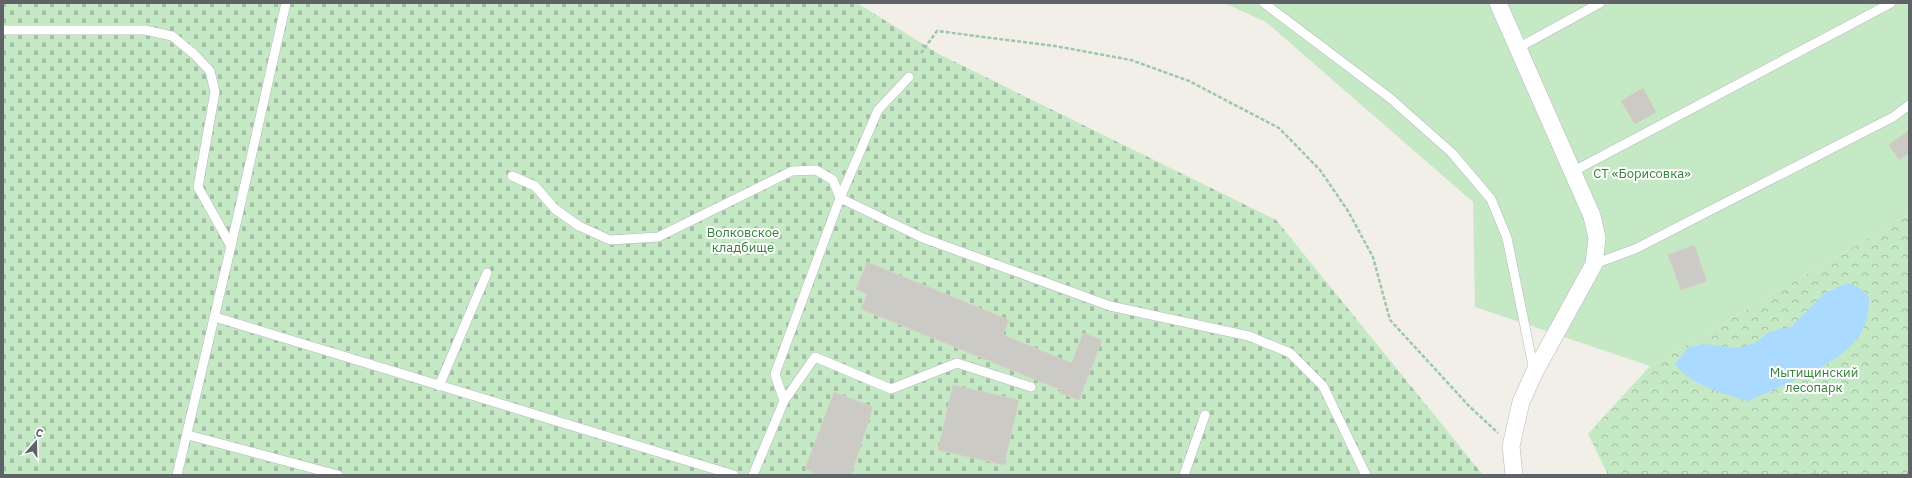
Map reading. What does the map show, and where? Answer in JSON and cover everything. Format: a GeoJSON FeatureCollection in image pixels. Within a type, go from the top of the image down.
{"type":"FeatureCollection","features":[{"type":"Feature","properties":{"kind":"street"},"geometry":{"type":"LineString","coordinates":[[1498,3],[1592,216],[1597,238],[1594,264],[1534,373],[1521,402],[1511,446],[1514,475]]}},
{"type":"Feature","properties":{"kind":"lane"},"geometry":{"type":"LineString","coordinates":[[177,475],[188,435],[286,3]]}},
{"type":"Feature","properties":{"kind":"lane"},"geometry":{"type":"LineString","coordinates":[[1264,3],[1390,98],[1452,153],[1491,199],[1508,238],[1534,373]]}},
{"type":"Feature","properties":{"kind":"lane"},"geometry":{"type":"LineString","coordinates":[[1518,48],[1600,3]]}},
{"type":"Feature","properties":{"kind":"lane"},"geometry":{"type":"LineString","coordinates":[[1572,172],[1891,3]]}},
{"type":"Feature","properties":{"kind":"lane"},"geometry":{"type":"LineString","coordinates":[[3,30],[145,30],[172,36],[194,54],[210,71],[216,92],[198,187],[231,246]]}},
{"type":"Feature","properties":{"kind":"lane"},"geometry":{"type":"LineString","coordinates":[[784,401],[775,374],[840,198],[878,110],[909,78]]}},
{"type":"Feature","properties":{"kind":"lane"},"geometry":{"type":"LineString","coordinates":[[1594,264],[1635,249],[1893,117],[1909,105]]}},
{"type":"Feature","properties":{"kind":"lane"},"geometry":{"type":"LineString","coordinates":[[512,176],[535,186],[555,209],[579,226],[610,240],[658,237],[792,171],[816,170],[833,180],[840,198],[923,238],[1110,306],[1249,336],[1290,353],[1323,386],[1366,475]]}},
{"type":"Feature","properties":{"kind":"lane"},"geometry":{"type":"LineString","coordinates":[[440,386],[487,273]]}},
{"type":"Feature","properties":{"kind":"lane"},"geometry":{"type":"LineString","coordinates":[[215,317],[734,475]]}},
{"type":"Feature","properties":{"kind":"lane"},"geometry":{"type":"LineString","coordinates":[[753,475],[784,401],[815,358],[891,389],[957,363],[1031,388]]}},
{"type":"Feature","properties":{"kind":"lane"},"geometry":{"type":"LineString","coordinates":[[1184,475],[1205,415]]}},
{"type":"Feature","properties":{"kind":"lane"},"geometry":{"type":"LineString","coordinates":[[188,435],[338,475]]}},
{"type":"Feature","properties":{"kind":"path"},"geometry":{"type":"LineString","coordinates":[[921,53],[937,31],[1055,46],[1131,60],[1189,81],[1280,128],[1320,170],[1348,211],[1373,257],[1390,320],[1469,406],[1511,446]]}},
{"type":"Feature","properties":{"kind":"green space","name":"Волковское кладбище"},"geometry":{"type":"Polygon","coordinates":[[[3,3],[857,3],[939,54],[1276,220],[1483,475],[3,475],[3,3]]]}},
{"type":"Feature","properties":{"kind":"green space","name":"СТ «Борисовка»"},"geometry":{"type":"Polygon","coordinates":[[[1224,3],[1909,3],[1909,214],[1650,366],[1475,307],[1473,202],[1266,22],[1224,3]]]}},
{"type":"Feature","properties":{"kind":"green space","name":"Мытищинский лесопарк"},"geometry":{"type":"Polygon","coordinates":[[[1909,214],[1909,475],[1608,475],[1588,434],[1650,366],[1909,214]]]}},
{"type":"Feature","properties":{"kind":"green space"},"geometry":{"type":"Polygon","coordinates":[[[1815,469],[1822,475],[1789,475],[1815,469]]]}},
{"type":"Feature","properties":{"kind":"water"},"geometry":{"type":"Polygon","coordinates":[[[1848,283],[1858,287],[1869,297],[1869,306],[1865,324],[1861,333],[1840,355],[1794,381],[1748,401],[1708,388],[1690,378],[1675,364],[1688,348],[1704,344],[1737,348],[1755,343],[1769,332],[1791,327],[1825,293],[1848,283]]]}},
{"type":"Feature","properties":{"kind":"building"},"geometry":{"type":"Polygon","coordinates":[[[1643,88],[1656,112],[1635,124],[1621,101],[1643,88]]]}},
{"type":"Feature","properties":{"kind":"building"},"geometry":{"type":"Polygon","coordinates":[[[1909,130],[1909,153],[1899,160],[1889,145],[1909,130]]]}},
{"type":"Feature","properties":{"kind":"building"},"geometry":{"type":"Polygon","coordinates":[[[1694,245],[1707,281],[1681,290],[1668,255],[1694,245]]]}},
{"type":"Feature","properties":{"kind":"building"},"geometry":{"type":"Polygon","coordinates":[[[867,262],[1009,320],[1003,335],[1072,363],[1083,333],[1102,340],[1079,400],[1060,393],[1061,390],[861,309],[867,294],[856,289],[867,262]]]}},
{"type":"Feature","properties":{"kind":"building"},"geometry":{"type":"Polygon","coordinates":[[[953,385],[1019,400],[1004,465],[938,450],[953,385]]]}},
{"type":"Feature","properties":{"kind":"building"},"geometry":{"type":"Polygon","coordinates":[[[834,392],[873,407],[851,475],[818,475],[805,469],[834,392]]]}}]}
